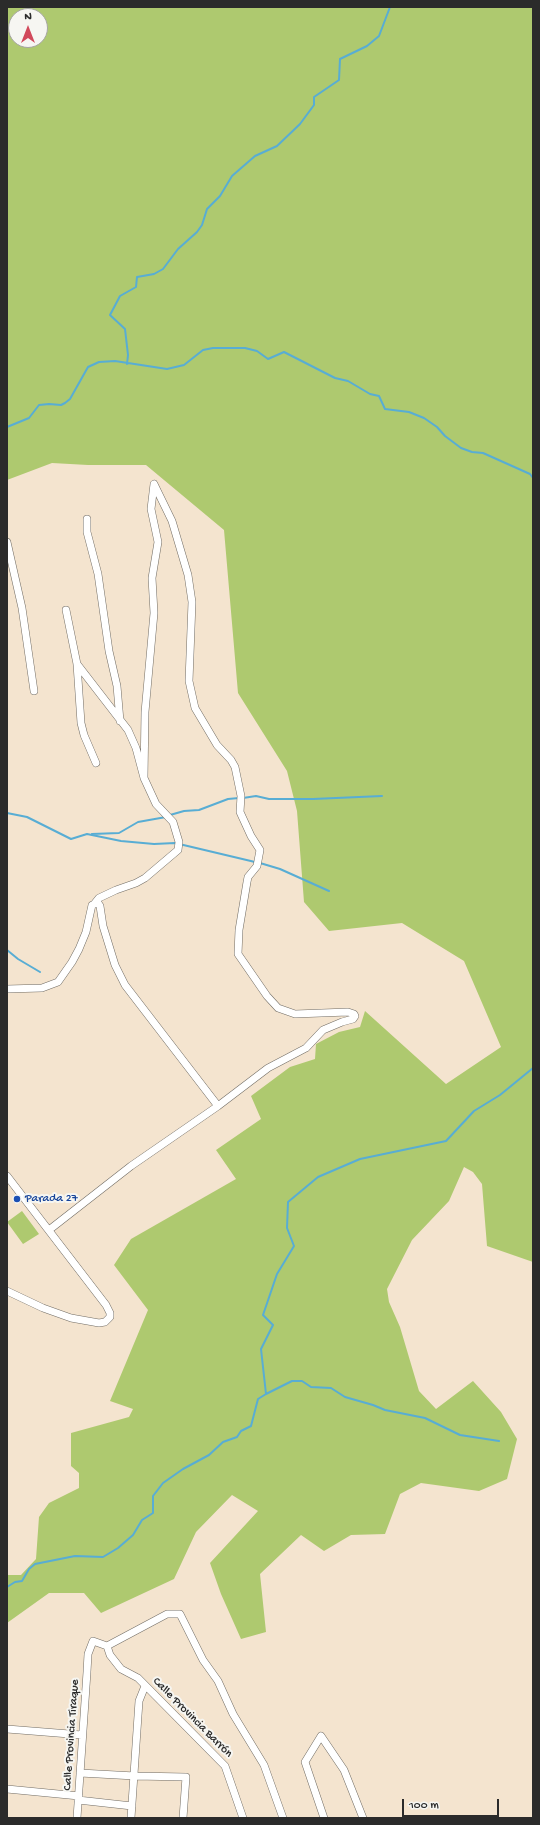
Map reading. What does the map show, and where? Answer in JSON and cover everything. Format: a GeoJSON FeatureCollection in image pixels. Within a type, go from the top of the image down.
{"type":"FeatureCollection","features":[{"type":"Feature","properties":{"kind":"street"},"geometry":{"type":"LineString","coordinates":[[49,1230],[131,1166],[218,1106],[268,1068],[306,1048],[323,1030],[353,1019],[355,1016],[354,1014],[348,1012],[295,1014],[278,1008],[266,996],[238,954],[239,930],[248,876],[257,866],[260,850],[251,836],[240,812],[241,796],[235,767],[231,760],[217,745],[195,708],[189,681],[191,634],[190,585],[172,521],[154,484],[151,509],[158,542],[152,578],[154,613],[145,712],[144,778]]}},
{"type":"Feature","properties":{"kind":"street"},"geometry":{"type":"LineString","coordinates":[[87,519],[87,532],[98,574],[109,652],[117,686],[120,721]]}},
{"type":"Feature","properties":{"kind":"street"},"geometry":{"type":"LineString","coordinates":[[7,542],[22,608],[34,691]]}},
{"type":"Feature","properties":{"kind":"street"},"geometry":{"type":"LineString","coordinates":[[66,610],[77,664],[81,722],[84,735],[96,763]]}},
{"type":"Feature","properties":{"kind":"street"},"geometry":{"type":"LineString","coordinates":[[7,989],[42,988],[58,982],[79,950],[86,932],[92,905],[99,898],[136,883],[178,850],[179,842],[173,822],[156,804],[144,778],[136,748],[128,730],[77,664]]}},
{"type":"Feature","properties":{"kind":"street"},"geometry":{"type":"LineString","coordinates":[[95,903],[100,906],[103,926],[115,965],[125,985],[218,1106]]}},
{"type":"Feature","properties":{"kind":"street"},"geometry":{"type":"LineString","coordinates":[[7,1176],[106,1305],[110,1313],[108,1320],[105,1322],[94,1323],[71,1318],[43,1308],[7,1291]]}},
{"type":"Feature","properties":{"kind":"street"},"geometry":{"type":"LineString","coordinates":[[107,1646],[167,1614],[180,1614],[203,1660],[218,1681],[233,1714],[264,1764],[283,1818]]}},
{"type":"Feature","properties":{"kind":"street","name":"Calle Provincia Tiraque"},"geometry":{"type":"LineString","coordinates":[[77,1818],[88,1654],[93,1641],[107,1646]]}},
{"type":"Feature","properties":{"kind":"street","name":"Calle Provincia Barrón"},"geometry":{"type":"LineString","coordinates":[[107,1646],[110,1655],[121,1669],[138,1678],[225,1766],[243,1818]]}},
{"type":"Feature","properties":{"kind":"street"},"geometry":{"type":"LineString","coordinates":[[131,1818],[139,1701],[145,1686]]}},
{"type":"Feature","properties":{"kind":"street"},"geometry":{"type":"LineString","coordinates":[[7,1729],[82,1735]]}},
{"type":"Feature","properties":{"kind":"street"},"geometry":{"type":"LineString","coordinates":[[324,1818],[305,1762],[321,1736],[344,1770],[363,1818]]}},
{"type":"Feature","properties":{"kind":"street"},"geometry":{"type":"LineString","coordinates":[[80,1773],[135,1776],[186,1776],[183,1818]]}},
{"type":"Feature","properties":{"kind":"street"},"geometry":{"type":"LineString","coordinates":[[7,1789],[132,1806]]}},
{"type":"Feature","properties":{"kind":"green space"},"geometry":{"type":"Polygon","coordinates":[[[7,7],[533,7],[533,1262],[487,1246],[482,1184],[473,1172],[464,1167],[449,1201],[412,1240],[387,1289],[389,1302],[400,1327],[419,1391],[436,1409],[473,1381],[501,1412],[517,1439],[507,1479],[479,1491],[421,1483],[400,1494],[385,1534],[351,1535],[324,1551],[301,1535],[260,1574],[266,1632],[241,1639],[221,1594],[210,1563],[258,1511],[232,1495],[196,1532],[174,1579],[101,1613],[84,1593],[49,1593],[7,1623],[7,1575],[21,1575],[36,1559],[39,1517],[49,1503],[79,1488],[79,1473],[71,1466],[71,1433],[129,1417],[133,1409],[110,1401],[148,1310],[114,1265],[131,1239],[236,1179],[216,1150],[261,1119],[251,1096],[290,1067],[315,1059],[316,1044],[339,1032],[360,1027],[365,1011],[446,1084],[501,1047],[464,961],[402,923],[329,931],[304,902],[297,811],[287,771],[238,693],[224,530],[146,465],[88,465],[52,463],[7,480],[7,7]]]}},
{"type":"Feature","properties":{"kind":"green space"},"geometry":{"type":"Polygon","coordinates":[[[22,1211],[39,1234],[23,1244],[7,1222],[22,1211]]]}},
{"type":"Feature","properties":{"kind":"waterway"},"geometry":{"type":"LineString","coordinates":[[127,364],[128,355],[125,329],[110,315],[120,296],[136,287],[137,277],[154,274],[163,269],[178,249],[197,232],[202,225],[207,209],[220,196],[232,176],[255,156],[277,146],[300,124],[314,105],[314,97],[339,80],[340,59],[367,46],[379,36],[390,7]]}},
{"type":"Feature","properties":{"kind":"waterway"},"geometry":{"type":"LineString","coordinates":[[7,427],[29,418],[39,405],[61,405],[65,403],[70,399],[88,367],[99,362],[115,361],[167,369],[184,365],[203,350],[213,348],[245,348],[257,351],[268,359],[284,352],[335,378],[348,381],[370,394],[379,396],[385,409],[409,412],[424,418],[461,448],[472,452],[483,453],[530,474],[533,478]]}},
{"type":"Feature","properties":{"kind":"waterway"},"geometry":{"type":"LineString","coordinates":[[243,798],[256,796],[269,799],[313,799],[382,796]]}},
{"type":"Feature","properties":{"kind":"waterway"},"geometry":{"type":"LineString","coordinates":[[170,815],[184,811],[199,810],[228,799],[239,798]]}},
{"type":"Feature","properties":{"kind":"waterway"},"geometry":{"type":"LineString","coordinates":[[7,813],[27,817],[71,839],[87,834],[121,841],[154,844],[175,843],[255,862]]}},
{"type":"Feature","properties":{"kind":"waterway"},"geometry":{"type":"LineString","coordinates":[[92,834],[119,833],[138,822],[166,817]]}},
{"type":"Feature","properties":{"kind":"waterway"},"geometry":{"type":"LineString","coordinates":[[260,863],[280,869],[329,891]]}},
{"type":"Feature","properties":{"kind":"waterway"},"geometry":{"type":"LineString","coordinates":[[7,950],[18,959],[40,972]]}},
{"type":"Feature","properties":{"kind":"waterway"},"geometry":{"type":"LineString","coordinates":[[7,1587],[15,1582],[22,1581],[29,1569],[35,1564],[75,1556],[103,1557],[118,1548],[133,1535],[142,1520],[153,1513],[153,1496],[163,1483],[183,1469],[209,1455],[223,1442],[237,1437],[241,1431],[251,1426],[258,1399],[266,1394],[261,1349],[273,1325],[263,1315],[277,1274],[294,1246],[287,1228],[288,1202],[318,1177],[360,1159],[446,1141],[474,1111],[500,1095],[533,1068]]}},
{"type":"Feature","properties":{"kind":"waterway"},"geometry":{"type":"LineString","coordinates":[[266,1394],[292,1381],[302,1381],[311,1387],[331,1388],[345,1397],[385,1410],[425,1418],[460,1435],[499,1441]]}},
{"type":"Feature","properties":{"kind":"place","name":"Parada 27"},"geometry":{"type":"Point","coordinates":[17,1199]}}]}
